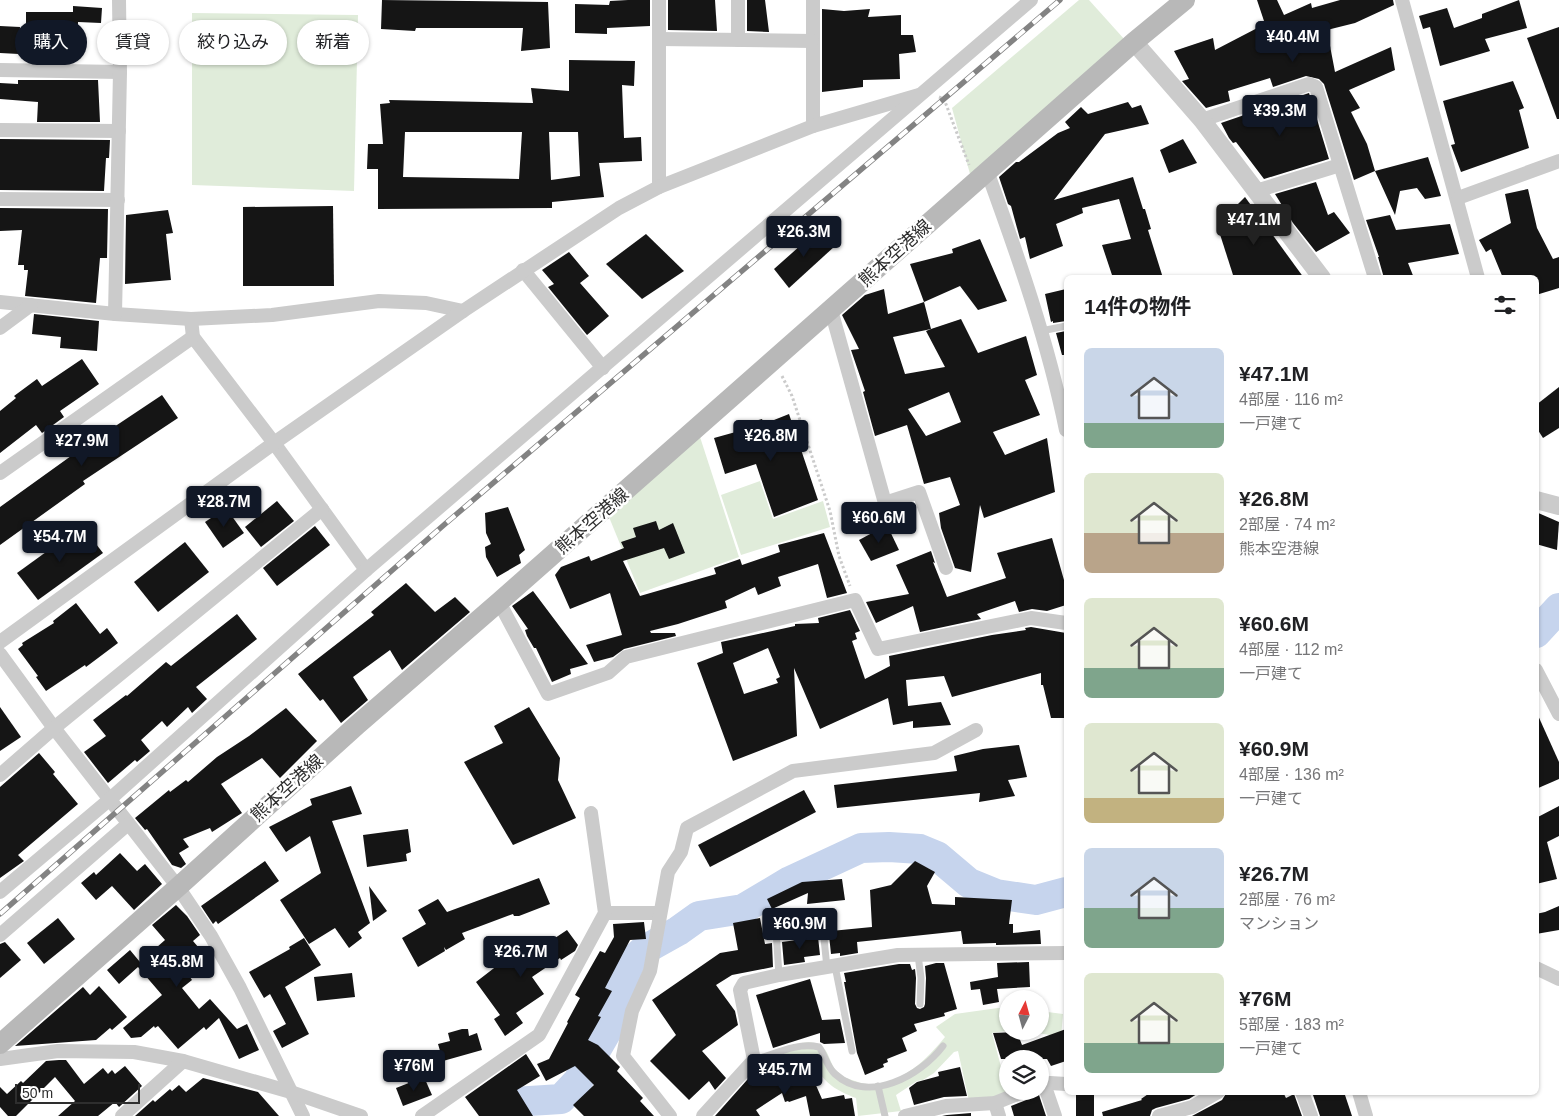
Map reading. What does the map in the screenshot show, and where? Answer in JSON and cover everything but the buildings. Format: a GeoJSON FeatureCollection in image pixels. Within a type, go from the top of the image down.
{"type":"FeatureCollection","features":[{"type":"Feature","properties":{"kind":"main road","name":"熊本空港線"},"geometry":{"type":"LineString","coordinates":[[0,1044],[178,887],[357,725],[1134,42],[1185,0]]}},
{"type":"Feature","properties":{"kind":"street"},"geometry":{"type":"LineString","coordinates":[[115,314],[120,72],[119,0]]}},
{"type":"Feature","properties":{"kind":"street"},"geometry":{"type":"LineString","coordinates":[[659,0],[659,187]]}},
{"type":"Feature","properties":{"kind":"street"},"geometry":{"type":"LineString","coordinates":[[738,0],[738,40]]}},
{"type":"Feature","properties":{"kind":"street"},"geometry":{"type":"LineString","coordinates":[[813,0],[813,126]]}},
{"type":"Feature","properties":{"kind":"street"},"geometry":{"type":"LineString","coordinates":[[0,892],[109,800],[366,570],[1031,0]]}},
{"type":"Feature","properties":{"kind":"street"},"geometry":{"type":"LineString","coordinates":[[1402,0],[1458,198],[1477,275]]}},
{"type":"Feature","properties":{"kind":"street"},"geometry":{"type":"LineString","coordinates":[[659,39],[812,41]]}},
{"type":"Feature","properties":{"kind":"street"},"geometry":{"type":"LineString","coordinates":[[1134,42],[1202,120],[1320,275]]}},
{"type":"Feature","properties":{"kind":"street"},"geometry":{"type":"LineString","coordinates":[[0,70],[120,72]]}},
{"type":"Feature","properties":{"kind":"street"},"geometry":{"type":"LineString","coordinates":[[1202,120],[1309,84],[1316,87],[1374,275]]}},
{"type":"Feature","properties":{"kind":"street"},"geometry":{"type":"LineString","coordinates":[[0,642],[274,443],[462,311],[619,208],[659,187],[813,126],[924,93]]}},
{"type":"Feature","properties":{"kind":"street"},"geometry":{"type":"LineString","coordinates":[[0,130],[119,131]]}},
{"type":"Feature","properties":{"kind":"street"},"geometry":{"type":"LineString","coordinates":[[1458,198],[1559,161]]}},
{"type":"Feature","properties":{"kind":"street"},"geometry":{"type":"LineString","coordinates":[[1256,191],[1340,165]]}},
{"type":"Feature","properties":{"kind":"street"},"geometry":{"type":"LineString","coordinates":[[981,176],[1017,253],[1041,331],[1064,422]]}},
{"type":"Feature","properties":{"kind":"street"},"geometry":{"type":"LineString","coordinates":[[0,199],[118,200]]}},
{"type":"Feature","properties":{"kind":"street"},"geometry":{"type":"LineString","coordinates":[[523,270],[602,368]]}},
{"type":"Feature","properties":{"kind":"street"},"geometry":{"type":"LineString","coordinates":[[0,302],[115,314],[191,319],[272,315],[379,301],[426,303],[462,311]]}},
{"type":"Feature","properties":{"kind":"street"},"geometry":{"type":"LineString","coordinates":[[0,328],[31,305]]}},
{"type":"Feature","properties":{"kind":"street"},"geometry":{"type":"LineString","coordinates":[[831,310],[885,503],[919,492],[946,568]]}},
{"type":"Feature","properties":{"kind":"street"},"geometry":{"type":"LineString","coordinates":[[191,319],[193,338],[274,443],[366,570]]}},
{"type":"Feature","properties":{"kind":"street"},"geometry":{"type":"LineString","coordinates":[[0,473],[193,338]]}},
{"type":"Feature","properties":{"kind":"street"},"geometry":{"type":"LineString","coordinates":[[1539,500],[1559,506]]}},
{"type":"Feature","properties":{"kind":"street"},"geometry":{"type":"LineString","coordinates":[[0,776],[54,728],[322,509]]}},
{"type":"Feature","properties":{"kind":"street"},"geometry":{"type":"LineString","coordinates":[[499,602],[548,694],[608,673],[626,657],[855,600],[878,649],[1031,618],[1064,623]]}},
{"type":"Feature","properties":{"kind":"street"},"geometry":{"type":"LineString","coordinates":[[0,654],[109,800],[178,887],[216,944],[240,988],[303,1116]]}},
{"type":"Feature","properties":{"kind":"street"},"geometry":{"type":"LineString","coordinates":[[1539,676],[1559,714]]}},
{"type":"Feature","properties":{"kind":"street"},"geometry":{"type":"LineString","coordinates":[[670,1116],[623,1056],[632,1012],[650,971],[668,872],[681,852],[687,828],[793,771],[934,753],[976,730]]}},
{"type":"Feature","properties":{"kind":"street"},"geometry":{"type":"LineString","coordinates":[[422,1116],[539,1035],[605,913],[591,813]]}},
{"type":"Feature","properties":{"kind":"street"},"geometry":{"type":"LineString","coordinates":[[0,935],[128,824]]}},
{"type":"Feature","properties":{"kind":"street"},"geometry":{"type":"LineString","coordinates":[[605,913],[660,913]]}},
{"type":"Feature","properties":{"kind":"street"},"geometry":{"type":"LineString","coordinates":[[704,1116],[754,1060],[740,990],[744,983],[779,975],[898,955],[1064,953]]}},
{"type":"Feature","properties":{"kind":"street"},"geometry":{"type":"LineString","coordinates":[[1539,969],[1559,979]]}},
{"type":"Feature","properties":{"kind":"street"},"geometry":{"type":"LineString","coordinates":[[0,1059],[58,1051],[134,1052],[183,1061],[291,1092],[361,1116]]}},
{"type":"Feature","properties":{"kind":"street"},"geometry":{"type":"LineString","coordinates":[[122,1116],[183,1061]]}},
{"type":"Feature","properties":{"kind":"street"},"geometry":{"type":"LineString","coordinates":[[1049,1085],[1064,1084]]}},
{"type":"Feature","properties":{"kind":"street"},"geometry":{"type":"LineString","coordinates":[[1159,1116],[1192,1107],[1213,1095]]}},
{"type":"Feature","properties":{"kind":"street"},"geometry":{"type":"LineString","coordinates":[[1303,1095],[1311,1116]]}},
{"type":"Feature","properties":{"kind":"street"},"geometry":{"type":"LineString","coordinates":[[1360,1095],[1366,1116]]}},
{"type":"Feature","properties":{"kind":"street"},"geometry":{"type":"LineString","coordinates":[[904,1116],[946,1106],[997,1109],[1011,1100]]}},
{"type":"Feature","properties":{"kind":"street"},"geometry":{"type":"LineString","coordinates":[[1048,1100],[1055,1116]]}},
{"type":"Feature","properties":{"kind":"lane"},"geometry":{"type":"LineString","coordinates":[[1041,331],[1064,326]]}},
{"type":"Feature","properties":{"kind":"lane"},"geometry":{"type":"LineString","coordinates":[[775,916],[779,975]]}},
{"type":"Feature","properties":{"kind":"lane"},"geometry":{"type":"LineString","coordinates":[[822,920],[831,967],[852,1051]]}},
{"type":"Feature","properties":{"kind":"lane"},"geometry":{"type":"LineString","coordinates":[[918,955],[921,978],[920,1004]]}},
{"type":"Feature","properties":{"kind":"lane"},"geometry":{"type":"LineString","coordinates":[[754,1060],[808,1044],[819,1047],[833,1073],[841,1079],[863,1087],[878,1086],[901,1080],[915,1072],[927,1064],[943,1046]]}},
{"type":"Feature","properties":{"kind":"lane"},"geometry":{"type":"LineString","coordinates":[[878,1086],[885,1116]]}},
{"type":"Feature","properties":{"kind":"path"},"geometry":{"type":"LineString","coordinates":[[924,93],[944,99],[981,176]]}},
{"type":"Feature","properties":{"kind":"path"},"geometry":{"type":"LineString","coordinates":[[774,360],[792,396],[813,457],[830,511],[839,556],[855,600]]}},
{"type":"Feature","properties":{"kind":"green space"},"geometry":{"type":"Polygon","coordinates":[[[1079,0],[1089,0],[1125,40],[970,174],[952,108],[1079,0]]]}},
{"type":"Feature","properties":{"kind":"green space"},"geometry":{"type":"Polygon","coordinates":[[[192,13],[358,15],[358,20],[297,20],[297,65],[357,65],[354,191],[192,185],[192,65],[287,65],[287,20],[192,20],[192,13]]]}},
{"type":"Feature","properties":{"kind":"green space"},"geometry":{"type":"Polygon","coordinates":[[[700,437],[739,557],[640,593],[609,517],[700,437]]]}},
{"type":"Feature","properties":{"kind":"green space"},"geometry":{"type":"Polygon","coordinates":[[[760,481],[773,519],[823,501],[830,527],[741,555],[721,495],[760,481]]]}},
{"type":"Feature","properties":{"kind":"green space"},"geometry":{"type":"Polygon","coordinates":[[[999,1008],[999,1032],[992,1033],[999,1059],[999,1096],[991,1099],[969,1101],[958,1051],[954,1052],[934,1073],[923,1080],[917,1081],[896,1095],[901,1111],[858,1116],[856,1098],[832,1086],[814,1066],[781,1080],[766,1055],[805,1042],[818,1044],[825,1050],[835,1069],[844,1077],[868,1084],[881,1084],[906,1074],[928,1056],[945,1037],[936,1027],[955,1014],[999,1008]]]}},
{"type":"Feature","properties":{"kind":"green space"},"geometry":{"type":"Polygon","coordinates":[[[1049,1012],[1063,1014],[1061,1037],[1049,1035],[1049,1012]]]}},
{"type":"Feature","properties":{"kind":"waterway"},"geometry":{"type":"LineString","coordinates":[[1539,630],[1559,608]]}},
{"type":"Feature","properties":{"kind":"waterway"},"geometry":{"type":"LineString","coordinates":[[494,1116],[502,1107],[514,1102],[561,1099],[578,1081],[607,1031],[617,994],[630,963],[644,950],[678,931],[699,916],[743,909],[790,881],[861,848],[920,849],[937,856],[969,883],[996,894],[1036,900],[1064,893]]}},
{"type":"Feature","properties":{"kind":"railway"},"geometry":{"type":"LineString","coordinates":[[0,914],[445,524],[1060,0]]}}]}
